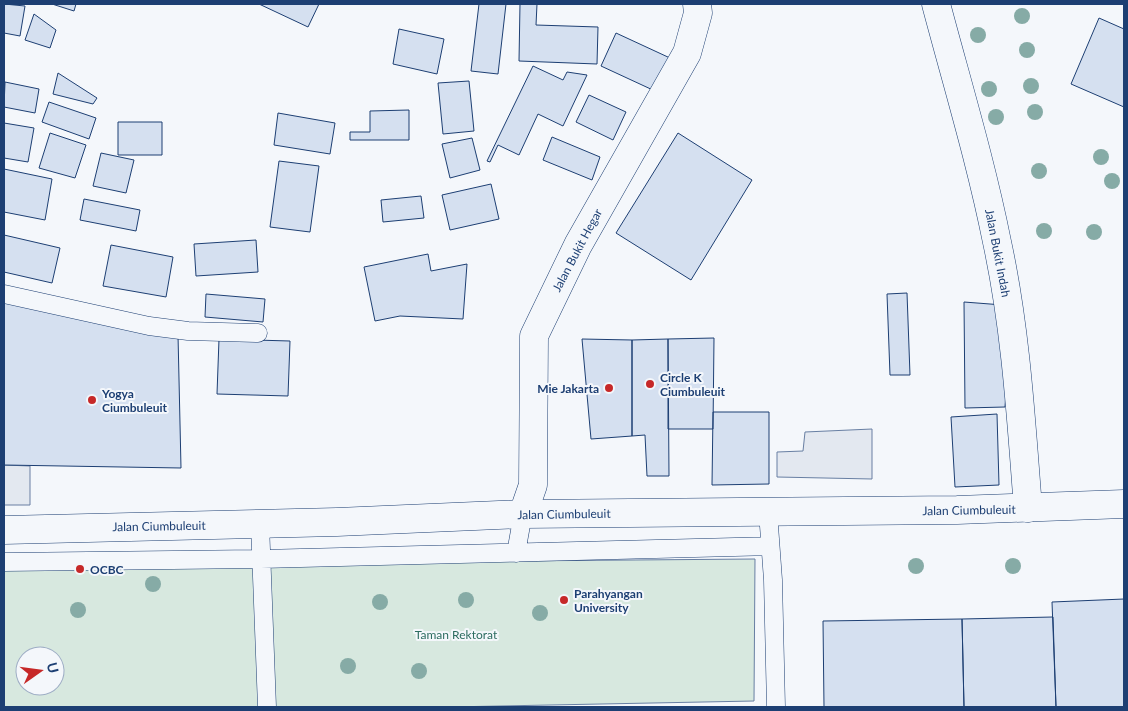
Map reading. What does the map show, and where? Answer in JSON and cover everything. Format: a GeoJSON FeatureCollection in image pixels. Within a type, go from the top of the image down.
{"type":"FeatureCollection","features":[{"type":"Feature","properties":{"kind":"main road","name":"Jalan Bukit Hegar"},"geometry":{"type":"LineString","coordinates":[[523,514],[533,485],[534,336],[578,245],[687,53],[698,12],[697,4]]}},
{"type":"Feature","properties":{"kind":"main road","name":"Jalan Bukit Indah"},"geometry":{"type":"LineString","coordinates":[[936,4],[998,243],[1017,370],[1028,508]]}},
{"type":"Feature","properties":{"kind":"main road","name":"Jalan Ciumbuleuit"},"geometry":{"type":"LineString","coordinates":[[5,530],[337,522],[523,514],[1028,508],[1124,504]]}},
{"type":"Feature","properties":{"kind":"lane"},"geometry":{"type":"LineString","coordinates":[[4,294],[149,326],[188,331],[258,333]]}},
{"type":"Feature","properties":{"kind":"lane"},"geometry":{"type":"LineString","coordinates":[[768,512],[774,580],[776,707]]}},
{"type":"Feature","properties":{"kind":"lane"},"geometry":{"type":"LineString","coordinates":[[516,553],[523,514]]}},
{"type":"Feature","properties":{"kind":"lane"},"geometry":{"type":"LineString","coordinates":[[260,524],[267,707]]}},
{"type":"Feature","properties":{"kind":"lane"},"geometry":{"type":"LineString","coordinates":[[5,530],[5,562],[261,559],[770,546]]}},
{"type":"Feature","properties":{"kind":"green space"},"geometry":{"type":"Polygon","coordinates":[[[259,557],[262,707],[4,707],[4,561],[259,557]]]}},
{"type":"Feature","properties":{"kind":"green space","name":"Taman Rektorat"},"geometry":{"type":"Polygon","coordinates":[[[755,559],[754,701],[449,707],[271,707],[265,563],[755,559]]]}},
{"type":"Feature","properties":{"kind":"shaded area"},"geometry":{"type":"Polygon","coordinates":[[[872,429],[872,479],[777,477],[777,452],[803,451],[805,432],[872,429]]]}},
{"type":"Feature","properties":{"kind":"shaded area"},"geometry":{"type":"Polygon","coordinates":[[[4,465],[30,466],[30,505],[4,505],[4,465]]]}},
{"type":"Feature","properties":{"kind":"building"},"geometry":{"type":"Polygon","coordinates":[[[4,4],[25,6],[20,36],[4,33],[4,4]]]}},
{"type":"Feature","properties":{"kind":"building"},"geometry":{"type":"Polygon","coordinates":[[[52,4],[76,4],[74,11],[52,4]]]}},
{"type":"Feature","properties":{"kind":"building"},"geometry":{"type":"Polygon","coordinates":[[[259,4],[319,4],[308,27],[259,4]]]}},
{"type":"Feature","properties":{"kind":"building"},"geometry":{"type":"Polygon","coordinates":[[[479,4],[506,4],[498,74],[471,71],[479,4]]]}},
{"type":"Feature","properties":{"kind":"building"},"geometry":{"type":"Polygon","coordinates":[[[520,4],[537,4],[536,25],[598,27],[597,64],[519,61],[520,4]]]}},
{"type":"Feature","properties":{"kind":"building"},"geometry":{"type":"Polygon","coordinates":[[[34,14],[56,30],[50,48],[25,40],[34,14]]]}},
{"type":"Feature","properties":{"kind":"building"},"geometry":{"type":"Polygon","coordinates":[[[1099,18],[1124,29],[1124,107],[1071,84],[1099,18]]]}},
{"type":"Feature","properties":{"kind":"building"},"geometry":{"type":"Polygon","coordinates":[[[399,29],[444,39],[437,74],[393,64],[399,29]]]}},
{"type":"Feature","properties":{"kind":"building"},"geometry":{"type":"Polygon","coordinates":[[[616,33],[670,58],[655,91],[601,66],[616,33]]]}},
{"type":"Feature","properties":{"kind":"building"},"geometry":{"type":"Polygon","coordinates":[[[533,66],[563,80],[567,72],[587,75],[563,126],[538,114],[519,155],[498,145],[490,162],[487,161],[533,66]]]}},
{"type":"Feature","properties":{"kind":"building"},"geometry":{"type":"Polygon","coordinates":[[[58,73],[97,98],[93,104],[53,94],[58,73]]]}},
{"type":"Feature","properties":{"kind":"building"},"geometry":{"type":"Polygon","coordinates":[[[469,81],[474,131],[443,134],[438,83],[469,81]]]}},
{"type":"Feature","properties":{"kind":"building"},"geometry":{"type":"Polygon","coordinates":[[[5,82],[39,89],[35,113],[4,107],[5,82]]]}},
{"type":"Feature","properties":{"kind":"building"},"geometry":{"type":"Polygon","coordinates":[[[589,95],[626,112],[613,140],[576,122],[589,95]]]}},
{"type":"Feature","properties":{"kind":"building"},"geometry":{"type":"Polygon","coordinates":[[[49,102],[96,118],[89,139],[42,122],[49,102]]]}},
{"type":"Feature","properties":{"kind":"building"},"geometry":{"type":"Polygon","coordinates":[[[409,110],[409,140],[350,140],[350,132],[370,132],[370,111],[409,110]]]}},
{"type":"Feature","properties":{"kind":"building"},"geometry":{"type":"Polygon","coordinates":[[[278,113],[335,123],[330,154],[274,145],[278,113]]]}},
{"type":"Feature","properties":{"kind":"building"},"geometry":{"type":"Polygon","coordinates":[[[118,122],[162,122],[162,155],[118,155],[118,122]]]}},
{"type":"Feature","properties":{"kind":"building"},"geometry":{"type":"Polygon","coordinates":[[[4,123],[34,128],[28,162],[4,158],[4,123]]]}},
{"type":"Feature","properties":{"kind":"building"},"geometry":{"type":"Polygon","coordinates":[[[50,133],[86,145],[75,178],[39,168],[50,133]]]}},
{"type":"Feature","properties":{"kind":"building"},"geometry":{"type":"Polygon","coordinates":[[[678,133],[752,180],[691,280],[616,233],[678,133]]]}},
{"type":"Feature","properties":{"kind":"building"},"geometry":{"type":"Polygon","coordinates":[[[552,137],[600,157],[592,180],[543,160],[552,137]]]}},
{"type":"Feature","properties":{"kind":"building"},"geometry":{"type":"Polygon","coordinates":[[[472,138],[480,170],[450,178],[442,144],[472,138]]]}},
{"type":"Feature","properties":{"kind":"building"},"geometry":{"type":"Polygon","coordinates":[[[101,153],[134,160],[126,193],[93,186],[101,153]]]}},
{"type":"Feature","properties":{"kind":"building"},"geometry":{"type":"Polygon","coordinates":[[[279,161],[319,166],[310,232],[270,227],[279,161]]]}},
{"type":"Feature","properties":{"kind":"building"},"geometry":{"type":"Polygon","coordinates":[[[4,169],[52,179],[45,220],[4,212],[4,169]]]}},
{"type":"Feature","properties":{"kind":"building"},"geometry":{"type":"Polygon","coordinates":[[[491,184],[499,219],[450,230],[442,195],[491,184]]]}},
{"type":"Feature","properties":{"kind":"building"},"geometry":{"type":"Polygon","coordinates":[[[421,196],[424,218],[383,222],[381,200],[421,196]]]}},
{"type":"Feature","properties":{"kind":"building"},"geometry":{"type":"Polygon","coordinates":[[[84,199],[140,210],[136,231],[80,220],[84,199]]]}},
{"type":"Feature","properties":{"kind":"building"},"geometry":{"type":"Polygon","coordinates":[[[4,235],[60,248],[52,283],[4,272],[4,235]]]}},
{"type":"Feature","properties":{"kind":"building"},"geometry":{"type":"Polygon","coordinates":[[[256,240],[258,272],[196,276],[194,244],[256,240]]]}},
{"type":"Feature","properties":{"kind":"building"},"geometry":{"type":"Polygon","coordinates":[[[111,245],[173,257],[166,297],[103,286],[111,245]]]}},
{"type":"Feature","properties":{"kind":"building"},"geometry":{"type":"Polygon","coordinates":[[[428,254],[431,271],[467,264],[463,319],[400,316],[375,321],[364,267],[428,254]]]}},
{"type":"Feature","properties":{"kind":"building"},"geometry":{"type":"Polygon","coordinates":[[[907,293],[910,375],[890,375],[887,294],[907,293]]]}},
{"type":"Feature","properties":{"kind":"building"},"geometry":{"type":"Polygon","coordinates":[[[206,294],[265,299],[263,322],[205,317],[206,294]]]}},
{"type":"Feature","properties":{"kind":"building","name":"Yogya Ciumbuleuit"},"geometry":{"type":"Polygon","coordinates":[[[4,301],[178,335],[181,468],[4,465],[4,301]]]}},
{"type":"Feature","properties":{"kind":"building"},"geometry":{"type":"Polygon","coordinates":[[[964,302],[1003,305],[1008,361],[1005,407],[965,408],[964,302]]]}},
{"type":"Feature","properties":{"kind":"building"},"geometry":{"type":"Polygon","coordinates":[[[714,338],[713,429],[668,429],[668,339],[714,338]]]}},
{"type":"Feature","properties":{"kind":"building"},"geometry":{"type":"Polygon","coordinates":[[[219,339],[290,341],[288,396],[217,394],[219,339]]]}},
{"type":"Feature","properties":{"kind":"building","name":"Mie Jakarta"},"geometry":{"type":"Polygon","coordinates":[[[582,339],[632,340],[632,436],[591,439],[582,339]]]}},
{"type":"Feature","properties":{"kind":"building","name":"Circle K Ciumbuleuit"},"geometry":{"type":"Polygon","coordinates":[[[668,339],[669,476],[647,476],[645,435],[632,436],[632,340],[668,339]]]}},
{"type":"Feature","properties":{"kind":"building"},"geometry":{"type":"Polygon","coordinates":[[[713,412],[769,412],[769,484],[712,485],[713,412]]]}},
{"type":"Feature","properties":{"kind":"building"},"geometry":{"type":"Polygon","coordinates":[[[997,414],[999,485],[955,487],[951,417],[997,414]]]}},
{"type":"Feature","properties":{"kind":"building"},"geometry":{"type":"Polygon","coordinates":[[[1124,599],[1124,707],[1056,707],[1052,602],[1124,599]]]}},
{"type":"Feature","properties":{"kind":"building"},"geometry":{"type":"Polygon","coordinates":[[[1053,617],[1056,707],[964,707],[962,619],[1053,617]]]}},
{"type":"Feature","properties":{"kind":"building"},"geometry":{"type":"Polygon","coordinates":[[[962,619],[964,707],[824,707],[823,621],[962,619]]]}},
{"type":"Feature","properties":{"kind":"place","name":"Circle K Ciumbuleuit"},"geometry":{"type":"Point","coordinates":[650,384]}},
{"type":"Feature","properties":{"kind":"place","name":"Mie Jakarta"},"geometry":{"type":"Point","coordinates":[609,388]}},
{"type":"Feature","properties":{"kind":"place","name":"Yogya Ciumbuleuit"},"geometry":{"type":"Point","coordinates":[92,400]}},
{"type":"Feature","properties":{"kind":"place","name":"OCBC"},"geometry":{"type":"Point","coordinates":[80,569]}},
{"type":"Feature","properties":{"kind":"place","name":"Parahyangan University"},"geometry":{"type":"Point","coordinates":[564,600]}}]}
